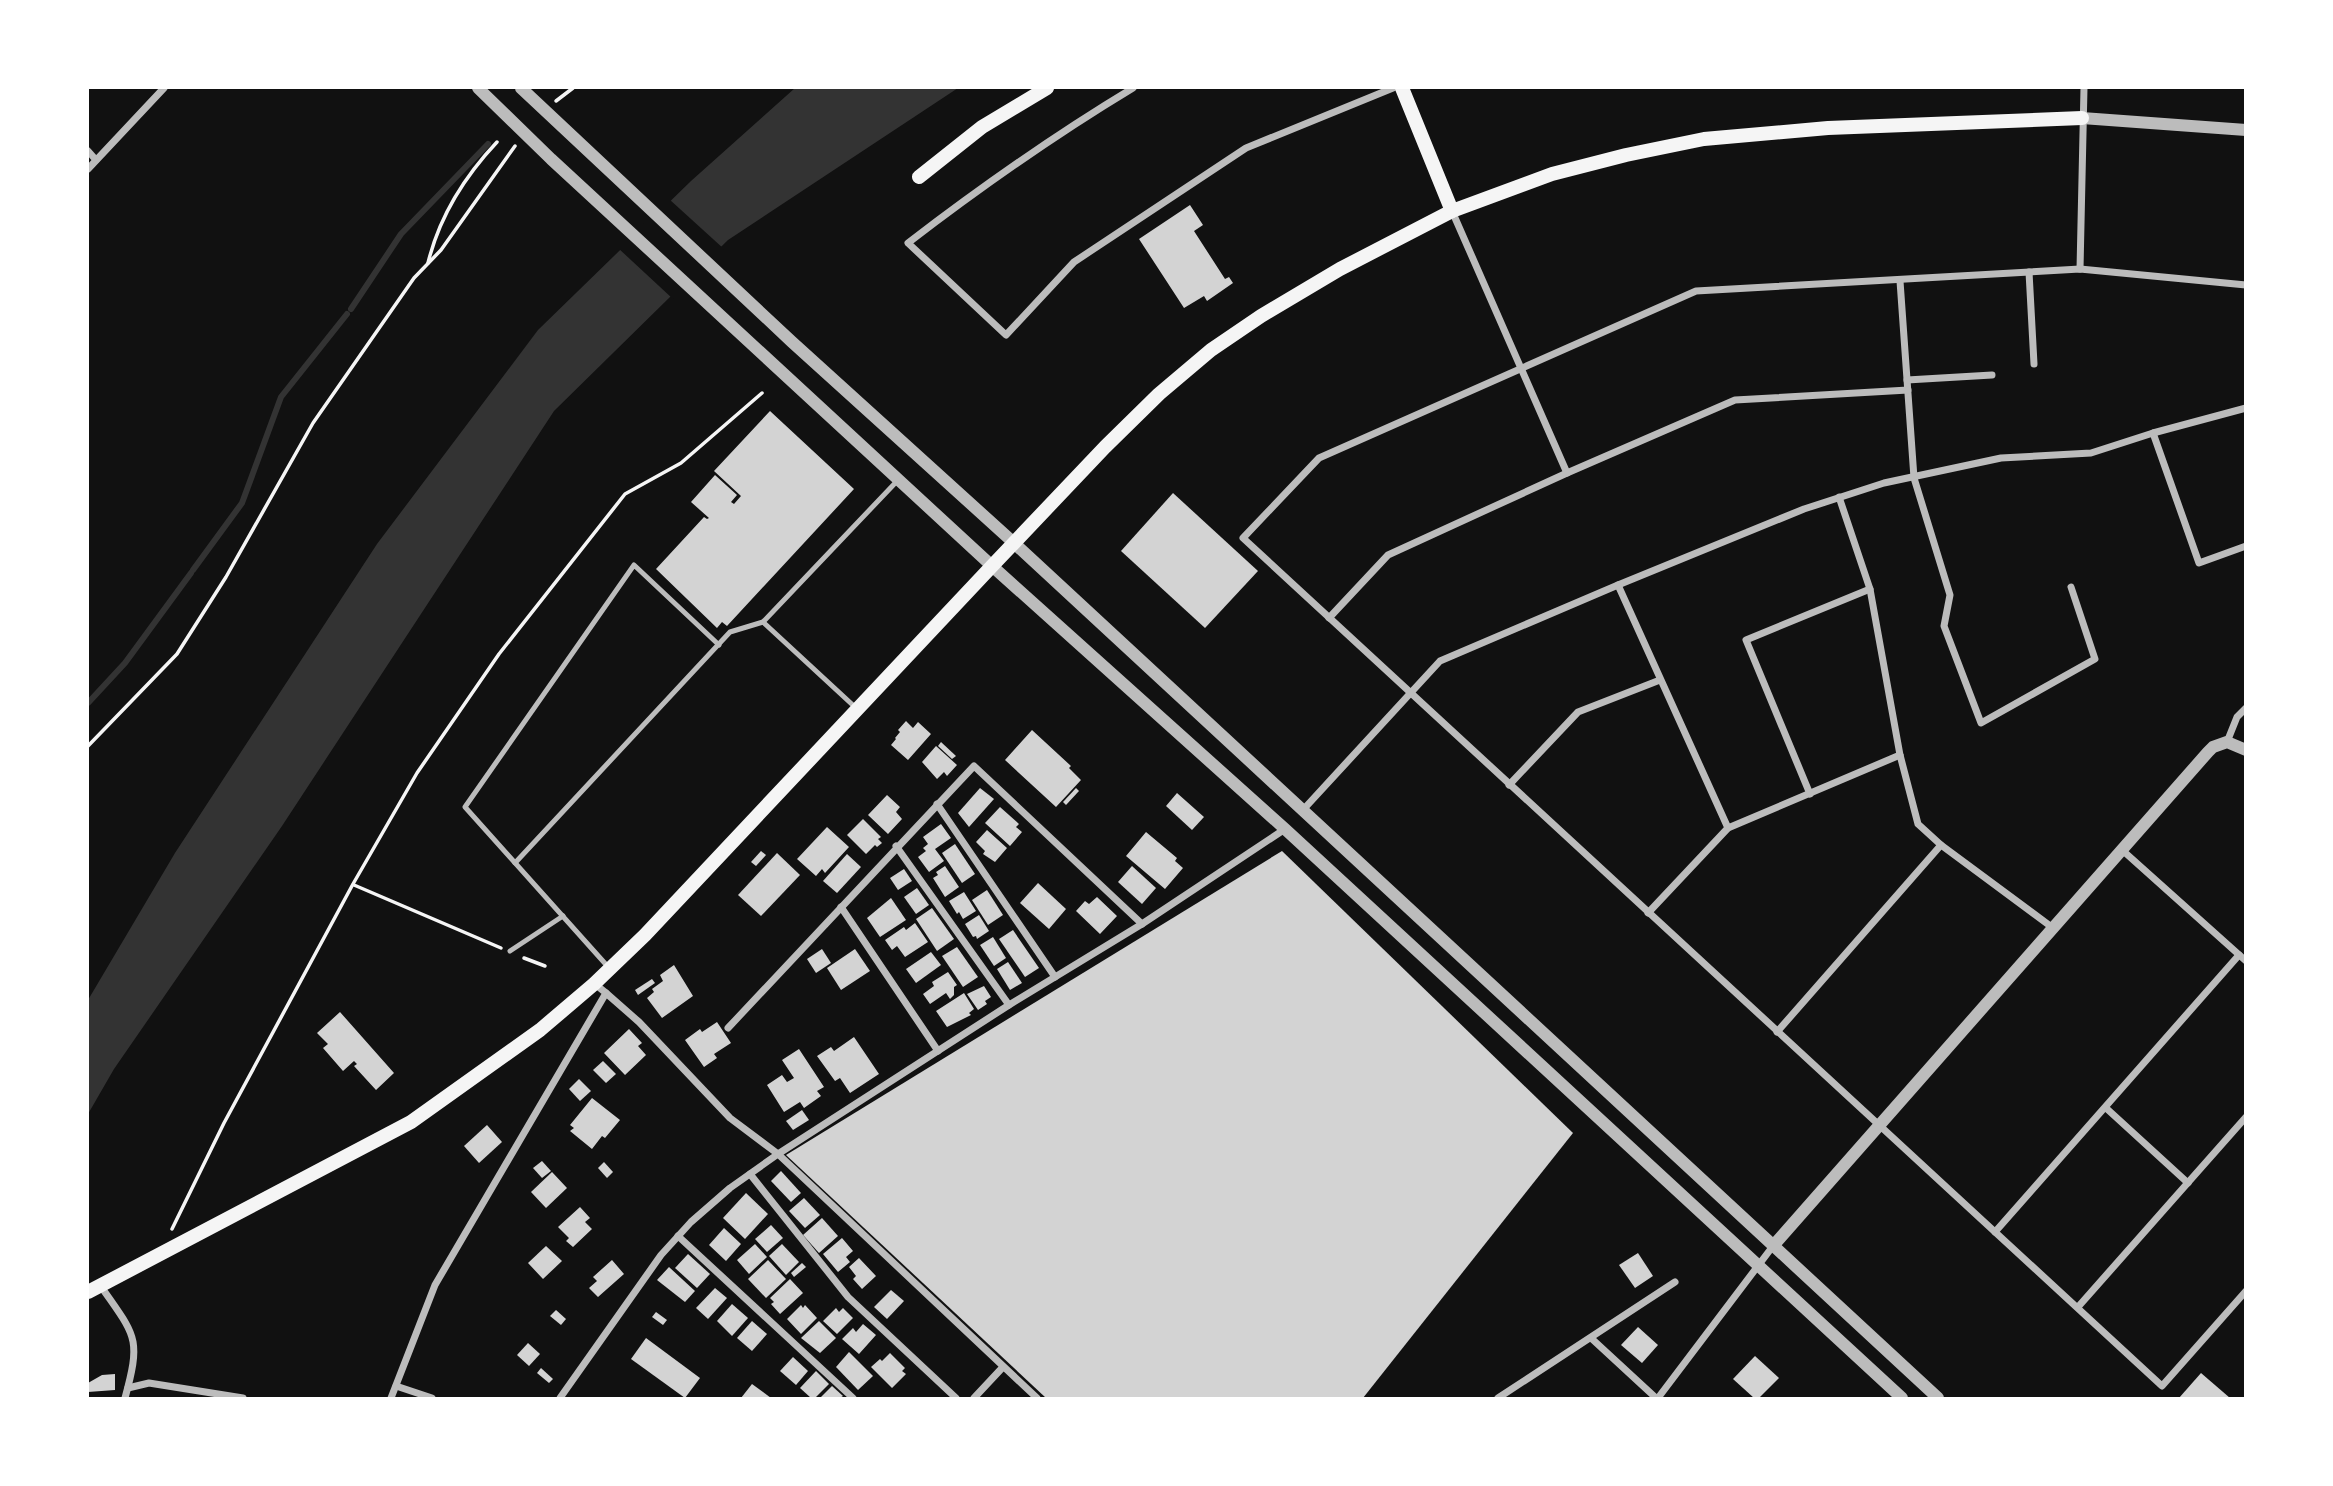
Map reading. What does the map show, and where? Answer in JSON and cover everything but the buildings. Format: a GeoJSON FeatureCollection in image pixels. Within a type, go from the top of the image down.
{"type":"FeatureCollection","features":[{"type":"Feature","properties":{"kind":"main road"},"geometry":{"type":"LineString","coordinates":[[919,177],[982,127],[1047,88]]}},
{"type":"Feature","properties":{"kind":"main road"},"geometry":{"type":"LineString","coordinates":[[1402,88],[1452,211]]}},
{"type":"Feature","properties":{"kind":"main road"},"geometry":{"type":"LineString","coordinates":[[93,1288],[411,1122],[540,1030],[594,984],[645,934],[1105,447],[1159,394],[1211,350],[1320,280],[1452,211],[1552,174],[1626,155],[1704,139],[1828,128],[2082,118]]}},
{"type":"Feature","properties":{"kind":"street"},"geometry":{"type":"LineString","coordinates":[[88,169],[164,88]]}},
{"type":"Feature","properties":{"kind":"street"},"geometry":{"type":"LineString","coordinates":[[478,88],[551,159],[992,566],[1285,829],[1902,1398]]}},
{"type":"Feature","properties":{"kind":"street"},"geometry":{"type":"LineString","coordinates":[[521,88],[792,342],[1014,543],[1938,1398]]}},
{"type":"Feature","properties":{"kind":"street"},"geometry":{"type":"LineString","coordinates":[[1133,88],[1041,146],[908,243],[1006,335],[1074,262],[1246,148],[1393,88]]}},
{"type":"Feature","properties":{"kind":"street"},"geometry":{"type":"LineString","coordinates":[[2080,268],[2084,88]]}},
{"type":"Feature","properties":{"kind":"street"},"geometry":{"type":"LineString","coordinates":[[2082,118],[2245,130]]}},
{"type":"Feature","properties":{"kind":"street"},"geometry":{"type":"LineString","coordinates":[[88,152],[96,160]]}},
{"type":"Feature","properties":{"kind":"street"},"geometry":{"type":"LineString","coordinates":[[1452,211],[1567,473]]}},
{"type":"Feature","properties":{"kind":"street"},"geometry":{"type":"LineString","coordinates":[[2245,285],[2080,268],[1900,281],[1696,291],[1319,458],[1243,538],[2162,1386],[2245,1291]]}},
{"type":"Feature","properties":{"kind":"street"},"geometry":{"type":"LineString","coordinates":[[2029,272],[2034,364]]}},
{"type":"Feature","properties":{"kind":"street"},"geometry":{"type":"LineString","coordinates":[[1900,281],[1914,478],[1950,595],[1944,626],[1981,723],[2095,659],[2071,587]]}},
{"type":"Feature","properties":{"kind":"street"},"geometry":{"type":"LineString","coordinates":[[1907,380],[1992,375]]}},
{"type":"Feature","properties":{"kind":"street"},"geometry":{"type":"LineString","coordinates":[[1329,618],[1388,555],[1735,400],[1908,390]]}},
{"type":"Feature","properties":{"kind":"street"},"geometry":{"type":"LineString","coordinates":[[1302,811],[1440,661],[1618,585],[1839,496],[1884,483],[2001,458],[2091,453],[2245,408]]}},
{"type":"Feature","properties":{"kind":"street"},"geometry":{"type":"LineString","coordinates":[[2153,433],[2199,563],[2245,546]]}},
{"type":"Feature","properties":{"kind":"street"},"geometry":{"type":"LineString","coordinates":[[1839,496],[1870,589],[1900,755],[1919,824],[1941,845],[2053,928]]}},
{"type":"Feature","properties":{"kind":"street"},"geometry":{"type":"LineString","coordinates":[[1618,585],[1728,828]]}},
{"type":"Feature","properties":{"kind":"street"},"geometry":{"type":"LineString","coordinates":[[1810,794],[1746,640],[1870,589]]}},
{"type":"Feature","properties":{"kind":"street"},"geometry":{"type":"LineString","coordinates":[[1509,785],[1578,712],[1660,680]]}},
{"type":"Feature","properties":{"kind":"street"},"geometry":{"type":"LineString","coordinates":[[2227,742],[2237,717],[2245,708]]}},
{"type":"Feature","properties":{"kind":"street"},"geometry":{"type":"LineString","coordinates":[[1591,1338],[1657,1398],[1773,1246],[2208,752],[2227,742],[2245,750]]}},
{"type":"Feature","properties":{"kind":"street"},"geometry":{"type":"LineString","coordinates":[[1648,913],[1728,828],[1900,755]]}},
{"type":"Feature","properties":{"kind":"street"},"geometry":{"type":"LineString","coordinates":[[728,1028],[896,846],[974,766],[1142,924]]}},
{"type":"Feature","properties":{"kind":"street"},"geometry":{"type":"LineString","coordinates":[[937,804],[1055,977]]}},
{"type":"Feature","properties":{"kind":"street"},"geometry":{"type":"LineString","coordinates":[[560,1398],[629,1296],[678,1236],[706,1207],[778,1154],[1009,1005],[1142,924],[1285,829]]}},
{"type":"Feature","properties":{"kind":"street"},"geometry":{"type":"LineString","coordinates":[[1777,1032],[1941,845]]}},
{"type":"Feature","properties":{"kind":"street"},"geometry":{"type":"LineString","coordinates":[[896,846],[1009,1005]]}},
{"type":"Feature","properties":{"kind":"street"},"geometry":{"type":"LineString","coordinates":[[1995,1232],[2242,958],[2121,849]]}},
{"type":"Feature","properties":{"kind":"street"},"geometry":{"type":"LineString","coordinates":[[841,907],[938,1051]]}},
{"type":"Feature","properties":{"kind":"street"},"geometry":{"type":"LineString","coordinates":[[594,984],[639,1022],[730,1118],[778,1154],[1037,1398]]}},
{"type":"Feature","properties":{"kind":"street"},"geometry":{"type":"LineString","coordinates":[[391,1398],[435,1285],[606,993]]}},
{"type":"Feature","properties":{"kind":"street"},"geometry":{"type":"LineString","coordinates":[[2106,1108],[2188,1183]]}},
{"type":"Feature","properties":{"kind":"street"},"geometry":{"type":"LineString","coordinates":[[2078,1307],[2245,1117]]}},
{"type":"Feature","properties":{"kind":"street"},"geometry":{"type":"LineString","coordinates":[[750,1174],[848,1297],[956,1398]]}},
{"type":"Feature","properties":{"kind":"street"},"geometry":{"type":"LineString","coordinates":[[678,1236],[853,1398]]}},
{"type":"Feature","properties":{"kind":"street"},"geometry":{"type":"LineString","coordinates":[[1498,1398],[1675,1282]]}},
{"type":"Feature","properties":{"kind":"street"},"geometry":{"type":"LineString","coordinates":[[93,1288],[134,1336],[135,1357],[125,1398]]}},
{"type":"Feature","properties":{"kind":"street"},"geometry":{"type":"LineString","coordinates":[[974,1398],[1003,1367]]}},
{"type":"Feature","properties":{"kind":"street"},"geometry":{"type":"LineString","coordinates":[[128,1388],[149,1383],[243,1398]]}},
{"type":"Feature","properties":{"kind":"street"},"geometry":{"type":"LineString","coordinates":[[396,1386],[432,1398]]}},
{"type":"Feature","properties":{"kind":"lane"},"geometry":{"type":"LineString","coordinates":[[515,863],[730,632],[764,622],[899,479]]}},
{"type":"Feature","properties":{"kind":"lane"},"geometry":{"type":"LineString","coordinates":[[610,968],[465,807],[634,565],[719,645]]}},
{"type":"Feature","properties":{"kind":"lane"},"geometry":{"type":"LineString","coordinates":[[764,622],[858,709]]}},
{"type":"Feature","properties":{"kind":"lane"},"geometry":{"type":"LineString","coordinates":[[510,951],[563,916]]}},
{"type":"Feature","properties":{"kind":"path"},"geometry":{"type":"LineString","coordinates":[[88,746],[177,654],[226,577],[313,423],[414,278],[441,250],[525,134]]}},
{"type":"Feature","properties":{"kind":"path"},"geometry":{"type":"LineString","coordinates":[[428,263],[434,237],[446,212],[497,142]]}},
{"type":"Feature","properties":{"kind":"path"},"geometry":{"type":"LineString","coordinates":[[160,1253],[230,1111],[353,884],[417,773],[499,654],[625,494],[681,463],[762,393]]}},
{"type":"Feature","properties":{"kind":"path"},"geometry":{"type":"LineString","coordinates":[[353,884],[545,966]]}},
{"type":"Feature","properties":{"kind":"shaded area"},"geometry":{"type":"Polygon","coordinates":[[[795,88],[958,88],[728,240],[554,411],[282,826],[114,1069],[88,1114],[88,1000],[175,853],[377,544],[538,330],[691,181],[795,88]]]}},
{"type":"Feature","properties":{"kind":"pier"},"geometry":{"type":"Polygon","coordinates":[[[669,199],[724,249],[673,299],[618,248],[669,199]]]}},
{"type":"Feature","properties":{"kind":"waterway"},"geometry":{"type":"LineString","coordinates":[[351,309],[401,234],[488,144]]}},
{"type":"Feature","properties":{"kind":"waterway"},"geometry":{"type":"LineString","coordinates":[[193,570],[242,503],[281,397],[347,314]]}},
{"type":"Feature","properties":{"kind":"waterway"},"geometry":{"type":"LineString","coordinates":[[88,703],[125,663],[191,573]]}}]}
